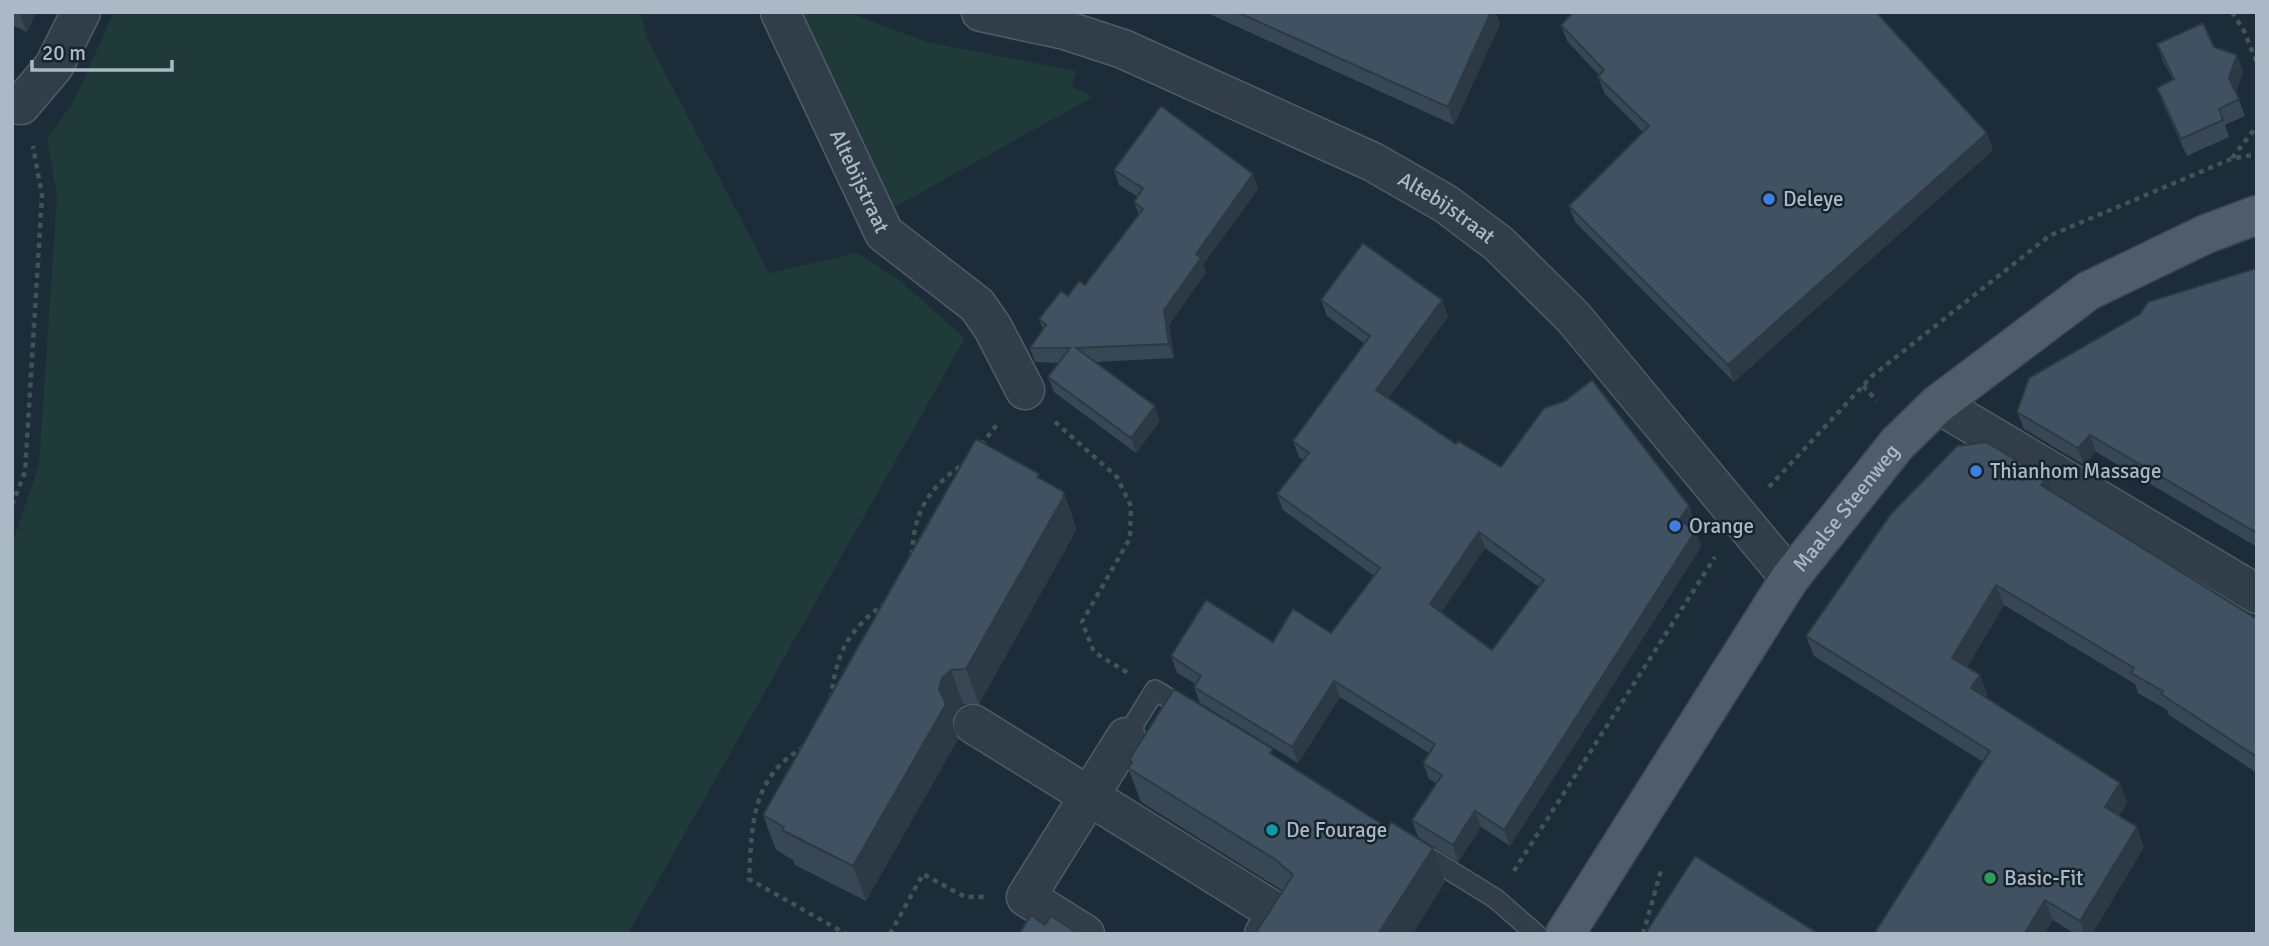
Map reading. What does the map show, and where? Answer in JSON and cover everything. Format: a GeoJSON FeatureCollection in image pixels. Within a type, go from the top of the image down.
{"type":"FeatureCollection","features":[{"type":"Feature","properties":{"kind":"main road","name":"Maalse Steenweg"},"geometry":{"type":"LineString","coordinates":[[1565,934],[1726,675],[1790,578],[1897,444],[1938,404],[2088,291],[2254,210]]}},
{"type":"Feature","properties":{"kind":"street"},"geometry":{"type":"LineString","coordinates":[[17,104],[54,66],[81,12]]}},
{"type":"Feature","properties":{"kind":"street","name":"Altebijstraat"},"geometry":{"type":"LineString","coordinates":[[780,12],[884,233],[977,305],[993,328],[1025,390]]}},
{"type":"Feature","properties":{"kind":"street","name":"Altebijstraat"},"geometry":{"type":"LineString","coordinates":[[981,12],[1065,30],[1123,49],[1373,162],[1432,195],[1499,244],[1573,317],[1790,578]]}},
{"type":"Feature","properties":{"kind":"street"},"geometry":{"type":"LineString","coordinates":[[1938,404],[2257,594]]}},
{"type":"Feature","properties":{"kind":"street"},"geometry":{"type":"LineString","coordinates":[[973,724],[1278,913],[1265,934]]}},
{"type":"Feature","properties":{"kind":"street"},"geometry":{"type":"LineString","coordinates":[[1085,934],[1026,897],[1126,737]]}},
{"type":"Feature","properties":{"kind":"lane"},"geometry":{"type":"LineString","coordinates":[[1126,737],[1155,690],[1202,719]]}},
{"type":"Feature","properties":{"kind":"lane"},"geometry":{"type":"LineString","coordinates":[[1402,841],[1496,899],[1536,934]]}},
{"type":"Feature","properties":{"kind":"path"},"geometry":{"type":"LineString","coordinates":[[2232,12],[2244,31],[2257,62]]}},
{"type":"Feature","properties":{"kind":"path"},"geometry":{"type":"LineString","coordinates":[[12,505],[24,472],[42,196],[36,157],[17,104]]}},
{"type":"Feature","properties":{"kind":"path"},"geometry":{"type":"LineString","coordinates":[[2231,159],[2257,125]]}},
{"type":"Feature","properties":{"kind":"path"},"geometry":{"type":"LineString","coordinates":[[1496,899],[1740,518],[1863,386],[2049,236],[2231,159],[2257,154]]}},
{"type":"Feature","properties":{"kind":"path"},"geometry":{"type":"LineString","coordinates":[[980,446],[1025,390],[1035,405],[1117,477],[1131,506],[1130,538],[1082,622],[1094,652],[1155,690]]}},
{"type":"Feature","properties":{"kind":"path"},"geometry":{"type":"LineString","coordinates":[[912,558],[913,528],[928,496],[953,470],[973,457]]}},
{"type":"Feature","properties":{"kind":"path"},"geometry":{"type":"LineString","coordinates":[[831,707],[835,664],[844,646],[856,626],[890,600]]}},
{"type":"Feature","properties":{"kind":"path"},"geometry":{"type":"LineString","coordinates":[[811,743],[788,756],[769,778],[757,799],[750,879],[846,934]]}},
{"type":"Feature","properties":{"kind":"path"},"geometry":{"type":"LineString","coordinates":[[1643,934],[1665,858]]}},
{"type":"Feature","properties":{"kind":"path"},"geometry":{"type":"LineString","coordinates":[[890,934],[923,874],[965,897],[1026,897]]}},
{"type":"Feature","properties":{"kind":"green space"},"geometry":{"type":"Polygon","coordinates":[[[114,12],[640,12],[648,40],[769,273],[857,253],[899,280],[965,338],[628,934],[12,934],[12,544],[39,465],[57,196],[47,139],[74,101],[114,12]]]}},
{"type":"Feature","properties":{"kind":"green space"},"geometry":{"type":"Polygon","coordinates":[[[804,12],[846,12],[927,42],[1076,71],[1072,87],[1093,97],[895,207],[812,46],[803,20],[804,12]]]}},
{"type":"Feature","properties":{"kind":"building"},"geometry":{"type":"Polygon","coordinates":[[[1237,12],[1491,12],[1448,107],[1237,12]]]}},
{"type":"Feature","properties":{"kind":"building","name":"Deleye"},"geometry":{"type":"Polygon","coordinates":[[[1573,12],[1876,12],[1987,133],[1728,365],[1569,206],[1649,126],[1598,77],[1604,70],[1561,25],[1573,12]]]}},
{"type":"Feature","properties":{"kind":"building"},"geometry":{"type":"Polygon","coordinates":[[[2203,23],[2214,47],[2237,55],[2229,78],[2239,99],[2219,109],[2223,120],[2181,139],[2157,88],[2174,79],[2157,44],[2203,23]]]}},
{"type":"Feature","properties":{"kind":"building"},"geometry":{"type":"Polygon","coordinates":[[[1161,106],[1253,174],[1196,254],[1201,258],[1164,310],[1169,344],[1076,348],[1155,406],[1131,438],[1048,377],[1070,348],[1030,348],[1046,325],[1039,319],[1061,291],[1068,296],[1079,281],[1085,285],[1143,209],[1134,202],[1143,188],[1114,170],[1161,106]]]}},
{"type":"Feature","properties":{"kind":"building"},"geometry":{"type":"Polygon","coordinates":[[[1363,243],[1442,300],[1376,390],[1456,444],[1458,441],[1501,467],[1544,408],[1565,401],[1592,380],[1689,506],[1679,520],[1696,530],[1504,830],[1475,811],[1453,845],[1412,820],[1442,775],[1423,763],[1435,744],[1334,681],[1292,747],[1194,687],[1201,676],[1171,656],[1206,600],[1273,642],[1293,609],[1331,633],[1380,568],[1277,494],[1309,453],[1293,441],[1370,336],[1321,300],[1363,243]],[[1479,532],[1430,604],[1492,650],[1544,580],[1479,532]]]}},
{"type":"Feature","properties":{"kind":"building"},"geometry":{"type":"Polygon","coordinates":[[[2257,268],[2257,533],[2090,435],[2078,448],[2017,412],[2029,378],[2140,314],[2148,302],[2257,268]]]}},
{"type":"Feature","properties":{"kind":"building"},"geometry":{"type":"Polygon","coordinates":[[[976,439],[1039,474],[1037,477],[1064,492],[1063,498],[966,669],[951,670],[942,678],[939,689],[946,704],[853,866],[782,830],[784,827],[763,815],[976,439]]]}},
{"type":"Feature","properties":{"kind":"building"},"geometry":{"type":"Polygon","coordinates":[[[1986,442],[2047,478],[2041,485],[2257,619],[2257,757],[2161,694],[2163,691],[2131,673],[2134,668],[1996,585],[1952,658],[1980,675],[1971,688],[2120,783],[2105,807],[2137,827],[2080,921],[2045,900],[2024,934],[1874,934],[1990,751],[1806,636],[1891,514],[1957,446],[1986,442]]]}},
{"type":"Feature","properties":{"kind":"building","name":"De Fourage"},"geometry":{"type":"Polygon","coordinates":[[[1174,689],[1273,749],[1270,753],[1388,828],[1391,822],[1433,848],[1378,934],[1255,934],[1293,875],[1276,860],[1128,768],[1132,762],[1129,760],[1174,689]]]}},
{"type":"Feature","properties":{"kind":"building"},"geometry":{"type":"Polygon","coordinates":[[[1695,856],[1819,934],[1645,934],[1695,856]]]}},
{"type":"Feature","properties":{"kind":"building"},"geometry":{"type":"Polygon","coordinates":[[[1031,915],[1045,925],[1051,916],[1079,934],[1019,934],[1031,915]]]}},
{"type":"Feature","properties":{"kind":"place","name":"Deleye"},"geometry":{"type":"Point","coordinates":[1769,199]}},
{"type":"Feature","properties":{"kind":"place","name":"Thianhom Massage"},"geometry":{"type":"Point","coordinates":[1976,471]}},
{"type":"Feature","properties":{"kind":"place","name":"Orange"},"geometry":{"type":"Point","coordinates":[1675,526]}},
{"type":"Feature","properties":{"kind":"place","name":"De Fourage"},"geometry":{"type":"Point","coordinates":[1272,830]}},
{"type":"Feature","properties":{"kind":"place","name":"Basic-Fit"},"geometry":{"type":"Point","coordinates":[1990,878]}}]}
